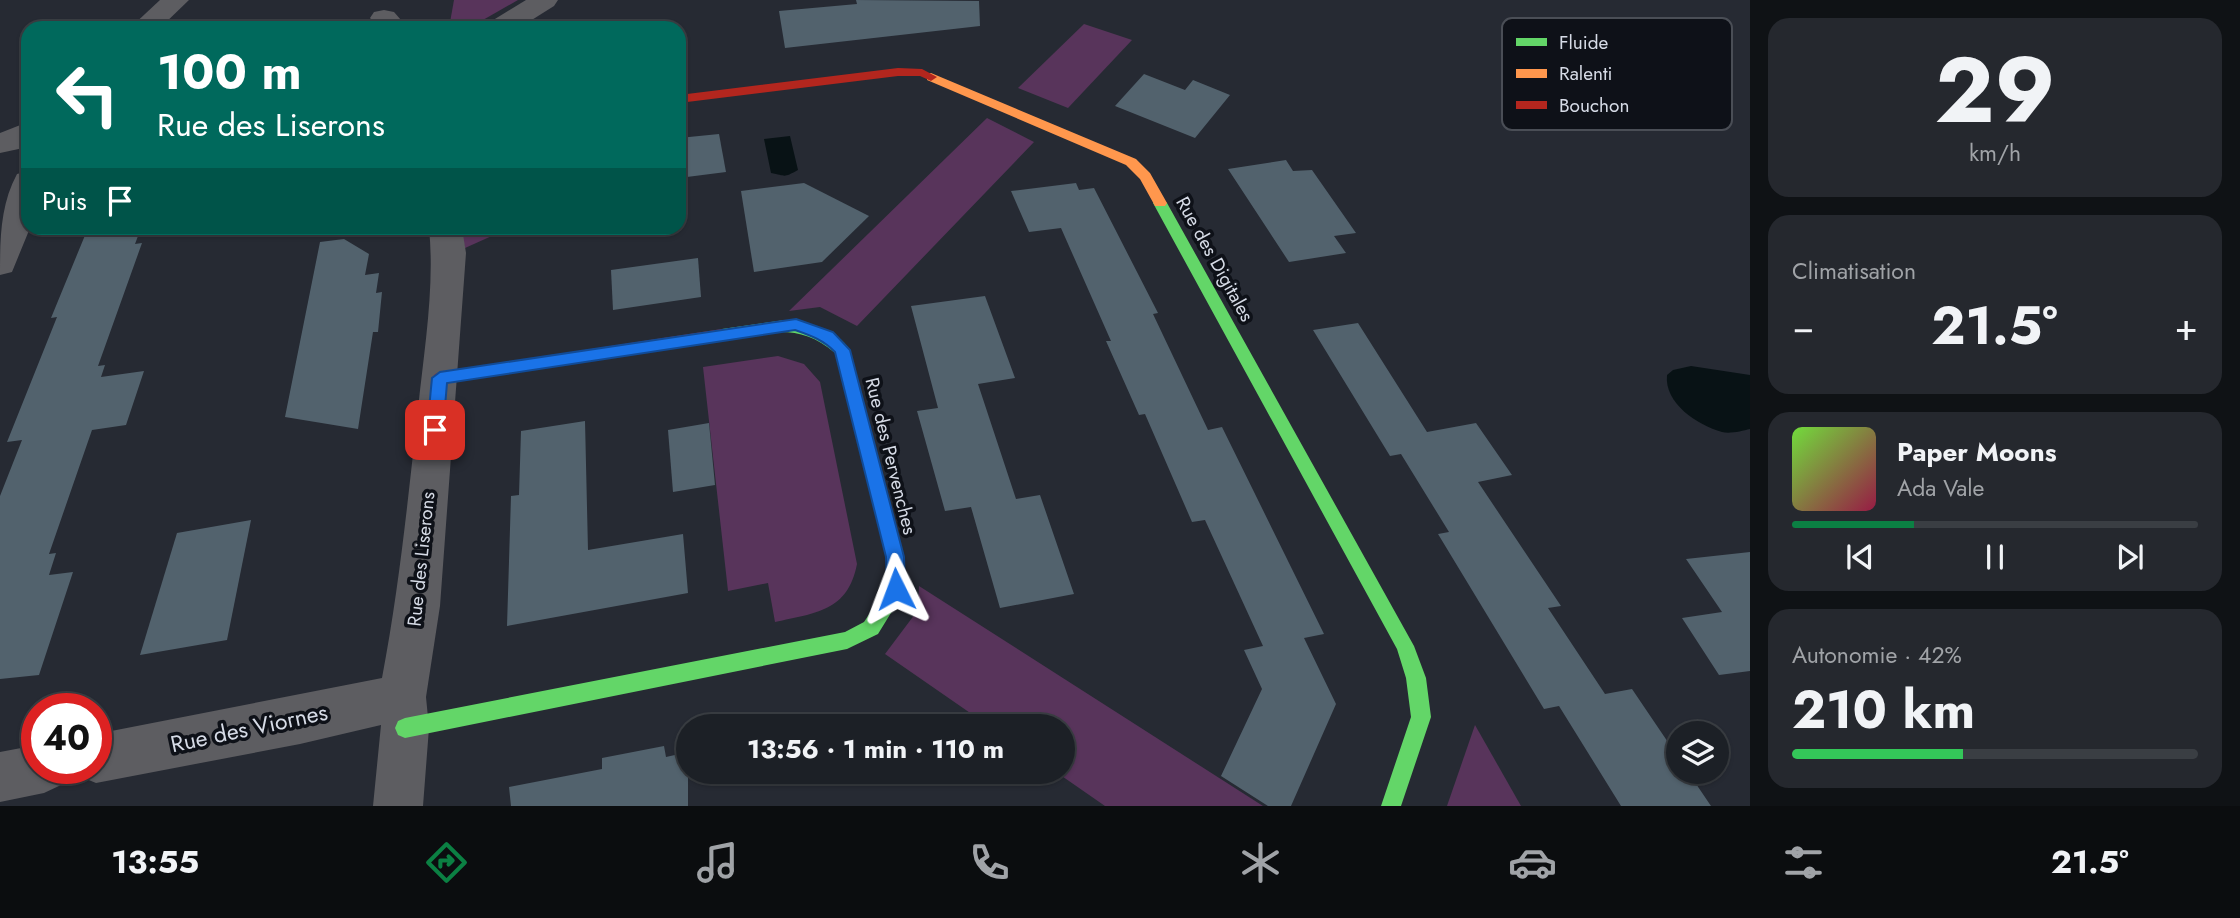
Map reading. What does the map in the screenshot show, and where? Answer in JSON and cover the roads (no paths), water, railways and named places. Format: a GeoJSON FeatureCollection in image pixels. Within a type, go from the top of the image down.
{"type":"FeatureCollection","features":[{"type":"Feature","properties":{"kind":"street"},"geometry":{"type":"LineString","coordinates":[[152,21],[176,0]]}},
{"type":"Feature","properties":{"kind":"street"},"geometry":{"type":"LineString","coordinates":[[511,21],[545,0]]}},
{"type":"Feature","properties":{"kind":"street","name":"Rue des Digitales"},"geometry":{"type":"LineString","coordinates":[[686,98],[898,72],[922,73],[1131,162],[1145,176],[1405,646],[1416,678],[1421,717],[1391,806]]}},
{"type":"Feature","properties":{"kind":"street"},"geometry":{"type":"LineString","coordinates":[[0,263],[21,208]]}},
{"type":"Feature","properties":{"kind":"street","name":"Rue des Liserons"},"geometry":{"type":"LineString","coordinates":[[398,806],[404,713],[418,606],[440,378],[449,253],[447,235]]}},
{"type":"Feature","properties":{"kind":"street","name":"Rue des Pervenches"},"geometry":{"type":"LineString","coordinates":[[404,713],[847,640],[871,628],[896,589],[895,557],[842,350],[828,336],[796,324],[440,378]]}},
{"type":"Feature","properties":{"kind":"street","name":"Rue des Viornes"},"geometry":{"type":"LineString","coordinates":[[112,755],[300,720],[404,713]]}},
{"type":"Feature","properties":{"kind":"street"},"geometry":{"type":"LineString","coordinates":[[0,777],[21,773]]}}]}
